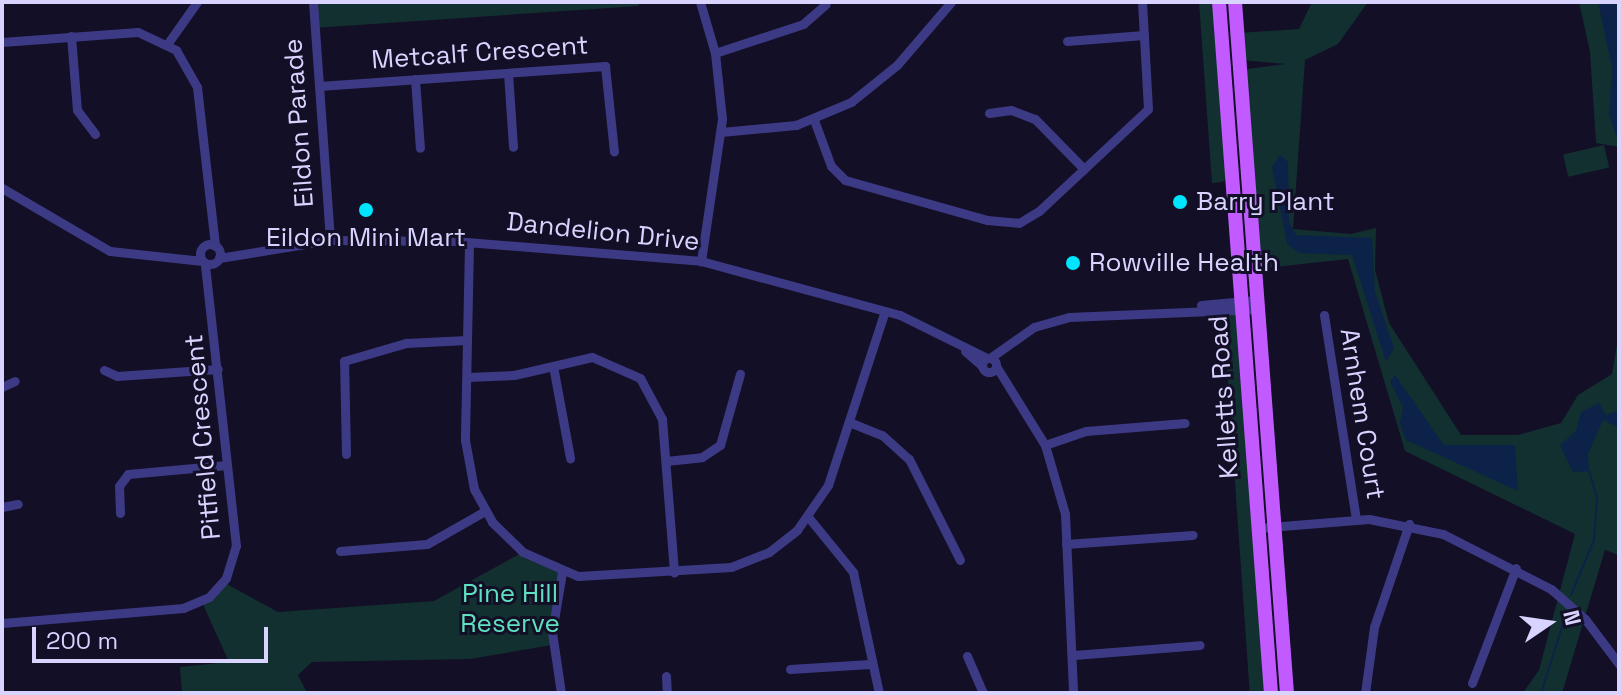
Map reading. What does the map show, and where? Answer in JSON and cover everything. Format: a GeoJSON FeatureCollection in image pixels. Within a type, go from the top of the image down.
{"type":"FeatureCollection","features":[{"type":"Feature","properties":{"kind":"main road","name":"Kelletts Road"},"geometry":{"type":"LineString","coordinates":[[1219,2],[1271,693]]}},
{"type":"Feature","properties":{"kind":"main road","name":"Kelletts Road"},"geometry":{"type":"LineString","coordinates":[[1235,2],[1287,693]]}},
{"type":"Feature","properties":{"kind":"street"},"geometry":{"type":"LineString","coordinates":[[168,43],[197,2]]}},
{"type":"Feature","properties":{"kind":"street","name":"Eildon Parade"},"geometry":{"type":"LineString","coordinates":[[313,2],[330,240]]}},
{"type":"Feature","properties":{"kind":"street"},"geometry":{"type":"LineString","coordinates":[[700,2],[715,53],[721,132],[701,261]]}},
{"type":"Feature","properties":{"kind":"street"},"geometry":{"type":"LineString","coordinates":[[814,120],[831,166],[845,180],[1002,224],[1033,216],[1151,111],[1142,2]]}},
{"type":"Feature","properties":{"kind":"street"},"geometry":{"type":"LineString","coordinates":[[715,53],[781,34],[826,4]]}},
{"type":"Feature","properties":{"kind":"street"},"geometry":{"type":"LineString","coordinates":[[721,132],[814,120],[882,80],[944,4]]}},
{"type":"Feature","properties":{"kind":"street"},"geometry":{"type":"LineString","coordinates":[[2,42],[138,32],[168,43],[196,81],[207,212]]}},
{"type":"Feature","properties":{"kind":"street"},"geometry":{"type":"LineString","coordinates":[[1067,41],[1144,35]]}},
{"type":"Feature","properties":{"kind":"street"},"geometry":{"type":"LineString","coordinates":[[71,36],[77,110],[95,134]]}},
{"type":"Feature","properties":{"kind":"street","name":"Metcalf Crescent"},"geometry":{"type":"LineString","coordinates":[[319,86],[606,65],[614,152]]}},
{"type":"Feature","properties":{"kind":"street"},"geometry":{"type":"LineString","coordinates":[[508,73],[513,147]]}},
{"type":"Feature","properties":{"kind":"street"},"geometry":{"type":"LineString","coordinates":[[415,79],[420,148]]}},
{"type":"Feature","properties":{"kind":"street"},"geometry":{"type":"LineString","coordinates":[[989,113],[1011,110],[1035,119],[1084,169]]}},
{"type":"Feature","properties":{"kind":"street"},"geometry":{"type":"LineString","coordinates":[[2,188],[110,251],[173,257],[217,254]]}},
{"type":"Feature","properties":{"kind":"street","name":"Pitfield Crescent"},"geometry":{"type":"LineString","coordinates":[[2,623],[173,610],[209,597],[226,578],[236,546],[213,295],[217,254],[207,212]]}},
{"type":"Feature","properties":{"kind":"street","name":"Pitfield Crescent"},"geometry":{"type":"LineString","coordinates":[[207,212],[203,255],[213,295]]}},
{"type":"Feature","properties":{"kind":"street","name":"Dandelion Drive"},"geometry":{"type":"LineString","coordinates":[[217,254],[330,240],[540,244],[701,261],[939,332],[990,364],[1015,396],[1045,445],[1065,514],[1074,655],[1073,693]]}},
{"type":"Feature","properties":{"kind":"street"},"geometry":{"type":"LineString","coordinates":[[469,245],[466,453],[485,511],[523,552],[562,572],[595,578],[674,573],[747,562],[809,518],[849,422],[884,314]]}},
{"type":"Feature","properties":{"kind":"street"},"geometry":{"type":"LineString","coordinates":[[203,255],[217,254]]}},
{"type":"Feature","properties":{"kind":"street"},"geometry":{"type":"LineString","coordinates":[[990,364],[1018,338],[1069,317],[1258,304]]}},
{"type":"Feature","properties":{"kind":"street","name":"Arnhem Court"},"geometry":{"type":"LineString","coordinates":[[1324,315],[1356,520]]}},
{"type":"Feature","properties":{"kind":"street"},"geometry":{"type":"LineString","coordinates":[[328,357],[341,364],[394,346],[467,340]]}},
{"type":"Feature","properties":{"kind":"street"},"geometry":{"type":"LineString","coordinates":[[467,377],[603,359],[640,378],[659,407],[674,573]]}},
{"type":"Feature","properties":{"kind":"street"},"geometry":{"type":"LineString","coordinates":[[341,364],[346,454]]}},
{"type":"Feature","properties":{"kind":"street"},"geometry":{"type":"LineString","coordinates":[[553,366],[570,458]]}},
{"type":"Feature","properties":{"kind":"street"},"geometry":{"type":"LineString","coordinates":[[104,370],[117,376],[218,369]]}},
{"type":"Feature","properties":{"kind":"street"},"geometry":{"type":"LineString","coordinates":[[666,461],[717,449],[740,391],[740,374]]}},
{"type":"Feature","properties":{"kind":"street"},"geometry":{"type":"LineString","coordinates":[[2,387],[15,381]]}},
{"type":"Feature","properties":{"kind":"street"},"geometry":{"type":"LineString","coordinates":[[849,422],[882,435],[909,459],[960,560]]}},
{"type":"Feature","properties":{"kind":"street"},"geometry":{"type":"LineString","coordinates":[[1045,445],[1086,431],[1185,423]]}},
{"type":"Feature","properties":{"kind":"street"},"geometry":{"type":"LineString","coordinates":[[120,513],[119,486],[128,474],[227,465]]}},
{"type":"Feature","properties":{"kind":"street"},"geometry":{"type":"LineString","coordinates":[[2,507],[18,504]]}},
{"type":"Feature","properties":{"kind":"street"},"geometry":{"type":"LineString","coordinates":[[340,551],[427,544],[485,511]]}},
{"type":"Feature","properties":{"kind":"street"},"geometry":{"type":"LineString","coordinates":[[809,518],[853,572],[870,664],[879,693]]}},
{"type":"Feature","properties":{"kind":"street"},"geometry":{"type":"LineString","coordinates":[[1258,528],[1356,520],[1409,524],[1516,568],[1577,611],[1619,664]]}},
{"type":"Feature","properties":{"kind":"street"},"geometry":{"type":"LineString","coordinates":[[1365,693],[1374,627],[1409,524]]}},
{"type":"Feature","properties":{"kind":"street"},"geometry":{"type":"LineString","coordinates":[[1066,544],[1193,535]]}},
{"type":"Feature","properties":{"kind":"street"},"geometry":{"type":"LineString","coordinates":[[1472,683],[1516,568]]}},
{"type":"Feature","properties":{"kind":"street"},"geometry":{"type":"LineString","coordinates":[[560,693],[552,632],[562,572]]}},
{"type":"Feature","properties":{"kind":"street"},"geometry":{"type":"LineString","coordinates":[[1074,655],[1200,645]]}},
{"type":"Feature","properties":{"kind":"street"},"geometry":{"type":"LineString","coordinates":[[967,656],[983,693]]}},
{"type":"Feature","properties":{"kind":"street"},"geometry":{"type":"LineString","coordinates":[[790,669],[870,664]]}},
{"type":"Feature","properties":{"kind":"street"},"geometry":{"type":"LineString","coordinates":[[666,676],[667,693]]}},
{"type":"Feature","properties":{"kind":"green space"},"geometry":{"type":"Polygon","coordinates":[[[313,2],[638,2],[639,6],[314,28],[313,2]]]}},
{"type":"Feature","properties":{"kind":"green space"},"geometry":{"type":"Polygon","coordinates":[[[1199,2],[1219,2],[1227,179],[1212,183],[1199,2]]]}},
{"type":"Feature","properties":{"kind":"green space"},"geometry":{"type":"Polygon","coordinates":[[[1312,2],[1368,2],[1338,44],[1305,60],[1293,229],[1351,234],[1376,228],[1375,270],[1389,323],[1461,435],[1518,435],[1561,423],[1578,395],[1612,374],[1619,333],[1619,555],[1605,550],[1562,693],[1523,693],[1539,670],[1575,534],[1405,451],[1348,259],[1255,269],[1240,70],[1286,64],[1240,60],[1238,33],[1299,29],[1312,2]]]}},
{"type":"Feature","properties":{"kind":"green space"},"geometry":{"type":"Polygon","coordinates":[[[1579,2],[1619,2],[1619,147],[1596,143],[1590,52],[1579,2]]]}},
{"type":"Feature","properties":{"kind":"green space"},"geometry":{"type":"Polygon","coordinates":[[[1604,145],[1609,167],[1568,177],[1563,154],[1604,145]]]}},
{"type":"Feature","properties":{"kind":"green space"},"geometry":{"type":"Polygon","coordinates":[[[1242,310],[1269,693],[1250,693],[1223,311],[1242,310]]]}},
{"type":"Feature","properties":{"kind":"green space","name":"Pine Hill Reserve"},"geometry":{"type":"Polygon","coordinates":[[[523,552],[562,572],[552,645],[470,659],[312,662],[298,675],[307,693],[182,693],[180,667],[229,662],[202,602],[223,582],[278,612],[434,601],[523,552]]]}},
{"type":"Feature","properties":{"kind":"water"},"geometry":{"type":"Polygon","coordinates":[[[1598,2],[1619,2],[1619,144],[1609,114],[1612,68],[1598,2]]]}},
{"type":"Feature","properties":{"kind":"water"},"geometry":{"type":"Polygon","coordinates":[[[1280,155],[1288,162],[1289,222],[1296,235],[1372,238],[1375,292],[1394,348],[1386,362],[1352,255],[1299,253],[1287,244],[1272,167],[1280,155]]]}},
{"type":"Feature","properties":{"kind":"water"},"geometry":{"type":"Polygon","coordinates":[[[1395,375],[1444,445],[1515,445],[1518,491],[1406,440],[1400,423],[1403,407],[1390,382],[1395,375]]]}},
{"type":"Feature","properties":{"kind":"water"},"geometry":{"type":"Polygon","coordinates":[[[1599,403],[1606,415],[1619,410],[1619,428],[1603,420],[1588,454],[1589,471],[1573,472],[1560,445],[1576,431],[1581,412],[1599,403]]]}},
{"type":"Feature","properties":{"kind":"waterway"},"geometry":{"type":"LineString","coordinates":[[1571,595],[1594,540],[1597,497],[1589,471]]}},
{"type":"Feature","properties":{"kind":"waterway"},"geometry":{"type":"LineString","coordinates":[[1541,693],[1565,618]]}},
{"type":"Feature","properties":{"kind":"place","name":"Barry Plant"},"geometry":{"type":"Point","coordinates":[1180,202]}},
{"type":"Feature","properties":{"kind":"place","name":"Eildon Mini Mart"},"geometry":{"type":"Point","coordinates":[366,210]}},
{"type":"Feature","properties":{"kind":"place","name":"Rowville Health"},"geometry":{"type":"Point","coordinates":[1073,263]}}]}
